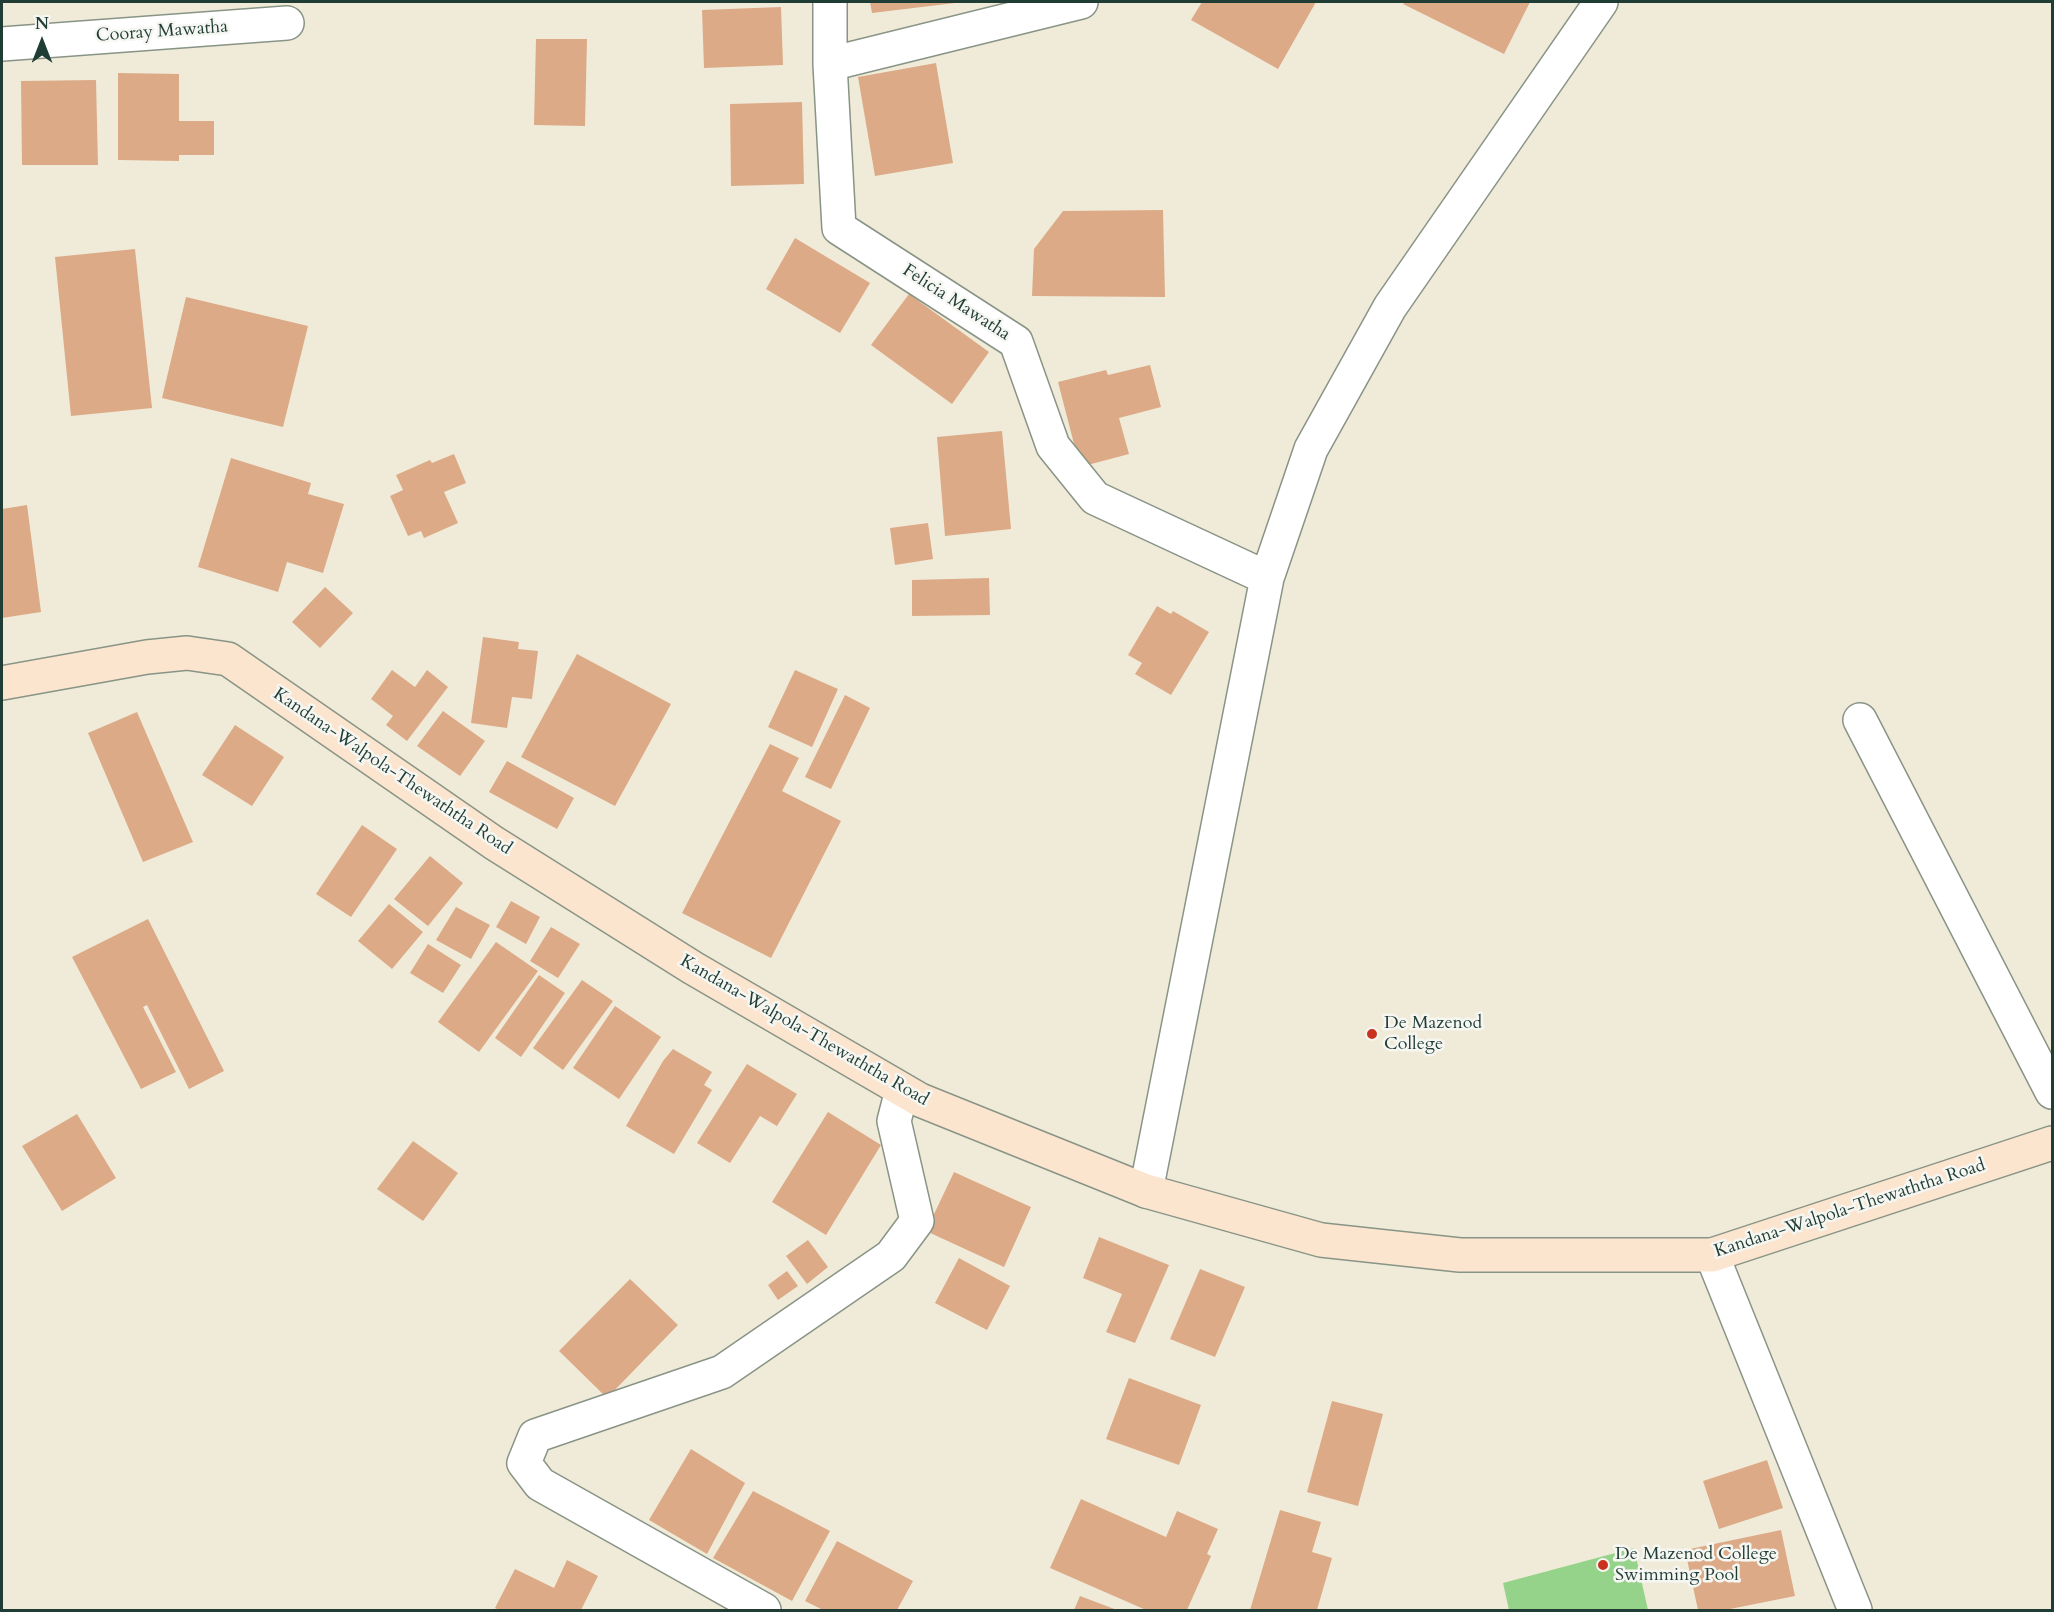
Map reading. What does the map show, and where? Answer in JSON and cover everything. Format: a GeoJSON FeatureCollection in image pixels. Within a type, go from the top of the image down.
{"type":"FeatureCollection","features":[{"type":"Feature","properties":{"kind":"street","name":"Felicia Mawatha"},"geometry":{"type":"LineString","coordinates":[[830,2],[830,64],[839,228],[1016,342],[1053,446],[1095,498],[1267,578]]}},
{"type":"Feature","properties":{"kind":"street"},"geometry":{"type":"LineString","coordinates":[[830,64],[1081,2]]}},
{"type":"Feature","properties":{"kind":"street"},"geometry":{"type":"LineString","coordinates":[[1146,1191],[1267,578],[1311,449],[1390,308],[1601,2]]}},
{"type":"Feature","properties":{"kind":"street","name":"Cooray Mawatha"},"geometry":{"type":"LineString","coordinates":[[2,44],[287,22]]}},
{"type":"Feature","properties":{"kind":"street","name":"Kandana-Walpola-Thewaththa Road"},"geometry":{"type":"LineString","coordinates":[[2,683],[147,657],[188,653],[228,659],[494,843],[693,968],[920,1100],[1146,1191],[1322,1240],[1460,1255],[1712,1255],[2052,1143]]}},
{"type":"Feature","properties":{"kind":"street"},"geometry":{"type":"LineString","coordinates":[[1860,720],[2052,1092]]}},
{"type":"Feature","properties":{"kind":"street"},"geometry":{"type":"LineString","coordinates":[[764,1611],[540,1484],[524,1463],[535,1436],[722,1371],[891,1256],[917,1221],[894,1121],[902,1090]]}},
{"type":"Feature","properties":{"kind":"street"},"geometry":{"type":"LineString","coordinates":[[1712,1255],[1855,1611]]}},
{"type":"Feature","properties":{"kind":"green space","name":"De Mazenod College Swimming Pool"},"geometry":{"type":"Polygon","coordinates":[[[1634,1548],[1648,1610],[1509,1610],[1503,1583],[1634,1548]]]}},
{"type":"Feature","properties":{"kind":"building"},"geometry":{"type":"Polygon","coordinates":[[[870,2],[955,2],[955,3],[872,13],[870,2]]]}},
{"type":"Feature","properties":{"kind":"building"},"geometry":{"type":"Polygon","coordinates":[[[1202,2],[1316,2],[1278,69],[1191,20],[1202,2]]]}},
{"type":"Feature","properties":{"kind":"building"},"geometry":{"type":"Polygon","coordinates":[[[1405,2],[1530,2],[1504,54],[1403,4],[1405,2]]]}},
{"type":"Feature","properties":{"kind":"building"},"geometry":{"type":"Polygon","coordinates":[[[781,7],[783,65],[704,68],[702,10],[781,7]]]}},
{"type":"Feature","properties":{"kind":"building"},"geometry":{"type":"Polygon","coordinates":[[[536,39],[587,39],[585,126],[534,125],[536,39]]]}},
{"type":"Feature","properties":{"kind":"building"},"geometry":{"type":"Polygon","coordinates":[[[936,63],[953,163],[875,176],[858,77],[936,63]]]}},
{"type":"Feature","properties":{"kind":"building"},"geometry":{"type":"Polygon","coordinates":[[[118,73],[179,74],[179,121],[214,121],[214,155],[179,155],[179,161],[118,160],[118,73]]]}},
{"type":"Feature","properties":{"kind":"building"},"geometry":{"type":"Polygon","coordinates":[[[96,80],[98,165],[22,165],[21,81],[96,80]]]}},
{"type":"Feature","properties":{"kind":"building"},"geometry":{"type":"Polygon","coordinates":[[[802,102],[804,184],[731,186],[730,104],[802,102]]]}},
{"type":"Feature","properties":{"kind":"building"},"geometry":{"type":"Polygon","coordinates":[[[1163,210],[1165,297],[1032,296],[1034,249],[1063,211],[1163,210]]]}},
{"type":"Feature","properties":{"kind":"building"},"geometry":{"type":"Polygon","coordinates":[[[795,238],[870,283],[840,333],[766,289],[795,238]]]}},
{"type":"Feature","properties":{"kind":"building"},"geometry":{"type":"Polygon","coordinates":[[[135,249],[152,408],[71,416],[55,257],[135,249]]]}},
{"type":"Feature","properties":{"kind":"building"},"geometry":{"type":"Polygon","coordinates":[[[909,294],[989,352],[952,404],[871,345],[909,294]]]}},
{"type":"Feature","properties":{"kind":"building"},"geometry":{"type":"Polygon","coordinates":[[[186,297],[308,326],[283,427],[162,398],[186,297]]]}},
{"type":"Feature","properties":{"kind":"building"},"geometry":{"type":"Polygon","coordinates":[[[1150,365],[1161,407],[1119,418],[1129,454],[1080,467],[1058,382],[1106,370],[1108,375],[1150,365]]]}},
{"type":"Feature","properties":{"kind":"building"},"geometry":{"type":"Polygon","coordinates":[[[1002,431],[1011,529],[945,536],[937,437],[1002,431]]]}},
{"type":"Feature","properties":{"kind":"building"},"geometry":{"type":"Polygon","coordinates":[[[454,454],[466,483],[444,492],[458,523],[424,538],[421,531],[408,536],[390,496],[403,490],[396,475],[430,460],[432,463],[454,454]]]}},
{"type":"Feature","properties":{"kind":"building"},"geometry":{"type":"Polygon","coordinates":[[[231,458],[311,483],[308,494],[344,504],[323,573],[287,562],[278,592],[198,567],[231,458]]]}},
{"type":"Feature","properties":{"kind":"building"},"geometry":{"type":"Polygon","coordinates":[[[27,505],[41,612],[2,618],[2,509],[27,505]]]}},
{"type":"Feature","properties":{"kind":"building"},"geometry":{"type":"Polygon","coordinates":[[[928,523],[933,559],[895,565],[890,528],[928,523]]]}},
{"type":"Feature","properties":{"kind":"building"},"geometry":{"type":"Polygon","coordinates":[[[989,578],[990,615],[912,616],[912,580],[989,578]]]}},
{"type":"Feature","properties":{"kind":"building"},"geometry":{"type":"Polygon","coordinates":[[[325,587],[353,613],[320,648],[292,622],[325,587]]]}},
{"type":"Feature","properties":{"kind":"building"},"geometry":{"type":"Polygon","coordinates":[[[1157,606],[1171,614],[1173,611],[1209,632],[1171,695],[1135,674],[1142,663],[1128,655],[1157,606]]]}},
{"type":"Feature","properties":{"kind":"building"},"geometry":{"type":"Polygon","coordinates":[[[483,637],[519,642],[518,649],[538,651],[532,699],[512,697],[507,728],[471,723],[483,637]]]}},
{"type":"Feature","properties":{"kind":"building"},"geometry":{"type":"Polygon","coordinates":[[[577,654],[671,704],[615,806],[521,757],[577,654]]]}},
{"type":"Feature","properties":{"kind":"building"},"geometry":{"type":"Polygon","coordinates":[[[392,670],[415,687],[427,670],[448,687],[407,741],[386,725],[393,716],[371,699],[392,670]]]}},
{"type":"Feature","properties":{"kind":"building"},"geometry":{"type":"Polygon","coordinates":[[[795,670],[838,689],[812,747],[768,727],[795,670]]]}},
{"type":"Feature","properties":{"kind":"building"},"geometry":{"type":"Polygon","coordinates":[[[845,695],[870,708],[831,789],[805,777],[845,695]]]}},
{"type":"Feature","properties":{"kind":"building"},"geometry":{"type":"Polygon","coordinates":[[[443,711],[485,741],[460,776],[417,746],[443,711]]]}},
{"type":"Feature","properties":{"kind":"building"},"geometry":{"type":"Polygon","coordinates":[[[137,712],[193,842],[143,862],[88,733],[137,712]]]}},
{"type":"Feature","properties":{"kind":"building"},"geometry":{"type":"Polygon","coordinates":[[[235,725],[284,757],[252,806],[202,775],[235,725]]]}},
{"type":"Feature","properties":{"kind":"building"},"geometry":{"type":"Polygon","coordinates":[[[770,744],[799,758],[782,791],[841,821],[771,958],[682,913],[770,744]]]}},
{"type":"Feature","properties":{"kind":"building"},"geometry":{"type":"Polygon","coordinates":[[[507,761],[574,798],[557,829],[489,792],[507,761]]]}},
{"type":"Feature","properties":{"kind":"building"},"geometry":{"type":"Polygon","coordinates":[[[362,825],[397,849],[351,917],[316,894],[362,825]]]}},
{"type":"Feature","properties":{"kind":"building"},"geometry":{"type":"Polygon","coordinates":[[[430,856],[463,883],[428,926],[394,899],[430,856]]]}},
{"type":"Feature","properties":{"kind":"building"},"geometry":{"type":"Polygon","coordinates":[[[511,901],[540,917],[526,944],[496,927],[511,901]]]}},
{"type":"Feature","properties":{"kind":"building"},"geometry":{"type":"Polygon","coordinates":[[[389,904],[423,932],[392,969],[358,941],[389,904]]]}},
{"type":"Feature","properties":{"kind":"building"},"geometry":{"type":"Polygon","coordinates":[[[456,907],[490,925],[471,959],[436,940],[456,907]]]}},
{"type":"Feature","properties":{"kind":"building"},"geometry":{"type":"Polygon","coordinates":[[[148,919],[224,1071],[189,1089],[147,1005],[143,1007],[176,1072],[141,1089],[72,957],[148,919]]]}},
{"type":"Feature","properties":{"kind":"building"},"geometry":{"type":"Polygon","coordinates":[[[551,927],[580,944],[558,978],[530,961],[551,927]]]}},
{"type":"Feature","properties":{"kind":"building"},"geometry":{"type":"Polygon","coordinates":[[[496,942],[538,971],[479,1052],[438,1022],[496,942]]]}},
{"type":"Feature","properties":{"kind":"building"},"geometry":{"type":"Polygon","coordinates":[[[428,944],[461,965],[443,993],[410,973],[428,944]]]}},
{"type":"Feature","properties":{"kind":"building"},"geometry":{"type":"Polygon","coordinates":[[[539,975],[565,993],[521,1057],[495,1038],[539,975]]]}},
{"type":"Feature","properties":{"kind":"building"},"geometry":{"type":"Polygon","coordinates":[[[582,980],[613,1001],[563,1070],[533,1048],[582,980]]]}},
{"type":"Feature","properties":{"kind":"building"},"geometry":{"type":"Polygon","coordinates":[[[615,1006],[661,1037],[619,1099],[573,1068],[615,1006]]]}},
{"type":"Feature","properties":{"kind":"building"},"geometry":{"type":"Polygon","coordinates":[[[673,1049],[712,1072],[704,1085],[712,1090],[674,1154],[626,1126],[663,1061],[673,1049]]]}},
{"type":"Feature","properties":{"kind":"building"},"geometry":{"type":"Polygon","coordinates":[[[747,1064],[797,1094],[777,1126],[760,1116],[730,1163],[697,1143],[747,1064]]]}},
{"type":"Feature","properties":{"kind":"building"},"geometry":{"type":"Polygon","coordinates":[[[828,1112],[881,1145],[826,1235],[772,1202],[828,1112]]]}},
{"type":"Feature","properties":{"kind":"building"},"geometry":{"type":"Polygon","coordinates":[[[77,1114],[116,1178],[62,1211],[22,1146],[77,1114]]]}},
{"type":"Feature","properties":{"kind":"building"},"geometry":{"type":"Polygon","coordinates":[[[413,1141],[458,1173],[423,1221],[377,1189],[413,1141]]]}},
{"type":"Feature","properties":{"kind":"building"},"geometry":{"type":"Polygon","coordinates":[[[954,1172],[1031,1207],[1004,1267],[926,1231],[954,1172]]]}},
{"type":"Feature","properties":{"kind":"building"},"geometry":{"type":"Polygon","coordinates":[[[1099,1237],[1169,1265],[1135,1343],[1106,1332],[1122,1294],[1083,1278],[1099,1237]]]}},
{"type":"Feature","properties":{"kind":"building"},"geometry":{"type":"Polygon","coordinates":[[[808,1240],[828,1267],[807,1284],[786,1256],[808,1240]]]}},
{"type":"Feature","properties":{"kind":"building"},"geometry":{"type":"Polygon","coordinates":[[[959,1258],[1010,1286],[987,1330],[935,1303],[959,1258]]]}},
{"type":"Feature","properties":{"kind":"building"},"geometry":{"type":"Polygon","coordinates":[[[1200,1269],[1245,1287],[1215,1357],[1170,1339],[1200,1269]]]}},
{"type":"Feature","properties":{"kind":"building"},"geometry":{"type":"Polygon","coordinates":[[[787,1271],[798,1286],[778,1300],[768,1285],[787,1271]]]}},
{"type":"Feature","properties":{"kind":"building"},"geometry":{"type":"Polygon","coordinates":[[[630,1279],[678,1325],[607,1398],[559,1351],[630,1279]]]}},
{"type":"Feature","properties":{"kind":"building"},"geometry":{"type":"Polygon","coordinates":[[[1129,1378],[1201,1405],[1179,1465],[1106,1439],[1129,1378]]]}},
{"type":"Feature","properties":{"kind":"building"},"geometry":{"type":"Polygon","coordinates":[[[1332,1401],[1383,1414],[1358,1506],[1307,1492],[1332,1401]]]}},
{"type":"Feature","properties":{"kind":"building"},"geometry":{"type":"Polygon","coordinates":[[[691,1449],[745,1483],[707,1554],[649,1520],[691,1449]]]}},
{"type":"Feature","properties":{"kind":"building"},"geometry":{"type":"Polygon","coordinates":[[[1767,1460],[1783,1508],[1719,1529],[1703,1481],[1767,1460]]]}},
{"type":"Feature","properties":{"kind":"building"},"geometry":{"type":"Polygon","coordinates":[[[753,1491],[830,1531],[792,1601],[713,1558],[753,1491]]]}},
{"type":"Feature","properties":{"kind":"building"},"geometry":{"type":"Polygon","coordinates":[[[1081,1499],[1166,1537],[1177,1511],[1218,1529],[1207,1554],[1211,1556],[1187,1610],[1146,1610],[1050,1568],[1081,1499]]]}},
{"type":"Feature","properties":{"kind":"building"},"geometry":{"type":"Polygon","coordinates":[[[1280,1510],[1321,1522],[1312,1552],[1332,1558],[1317,1610],[1250,1610],[1280,1510]]]}},
{"type":"Feature","properties":{"kind":"building"},"geometry":{"type":"Polygon","coordinates":[[[1781,1530],[1795,1596],[1725,1610],[1698,1610],[1685,1550],[1781,1530]]]}},
{"type":"Feature","properties":{"kind":"building"},"geometry":{"type":"Polygon","coordinates":[[[837,1541],[913,1581],[897,1610],[823,1610],[805,1601],[837,1541]]]}},
{"type":"Feature","properties":{"kind":"building"},"geometry":{"type":"Polygon","coordinates":[[[567,1560],[598,1576],[581,1610],[499,1610],[495,1608],[515,1569],[554,1588],[567,1560]]]}},
{"type":"Feature","properties":{"kind":"building"},"geometry":{"type":"Polygon","coordinates":[[[1080,1596],[1117,1610],[1074,1610],[1080,1596]]]}},
{"type":"Feature","properties":{"kind":"place","name":"De Mazenod College"},"geometry":{"type":"Point","coordinates":[1372,1034]}},
{"type":"Feature","properties":{"kind":"place","name":"De Mazenod College Swimming Pool"},"geometry":{"type":"Point","coordinates":[1603,1565]}}]}
